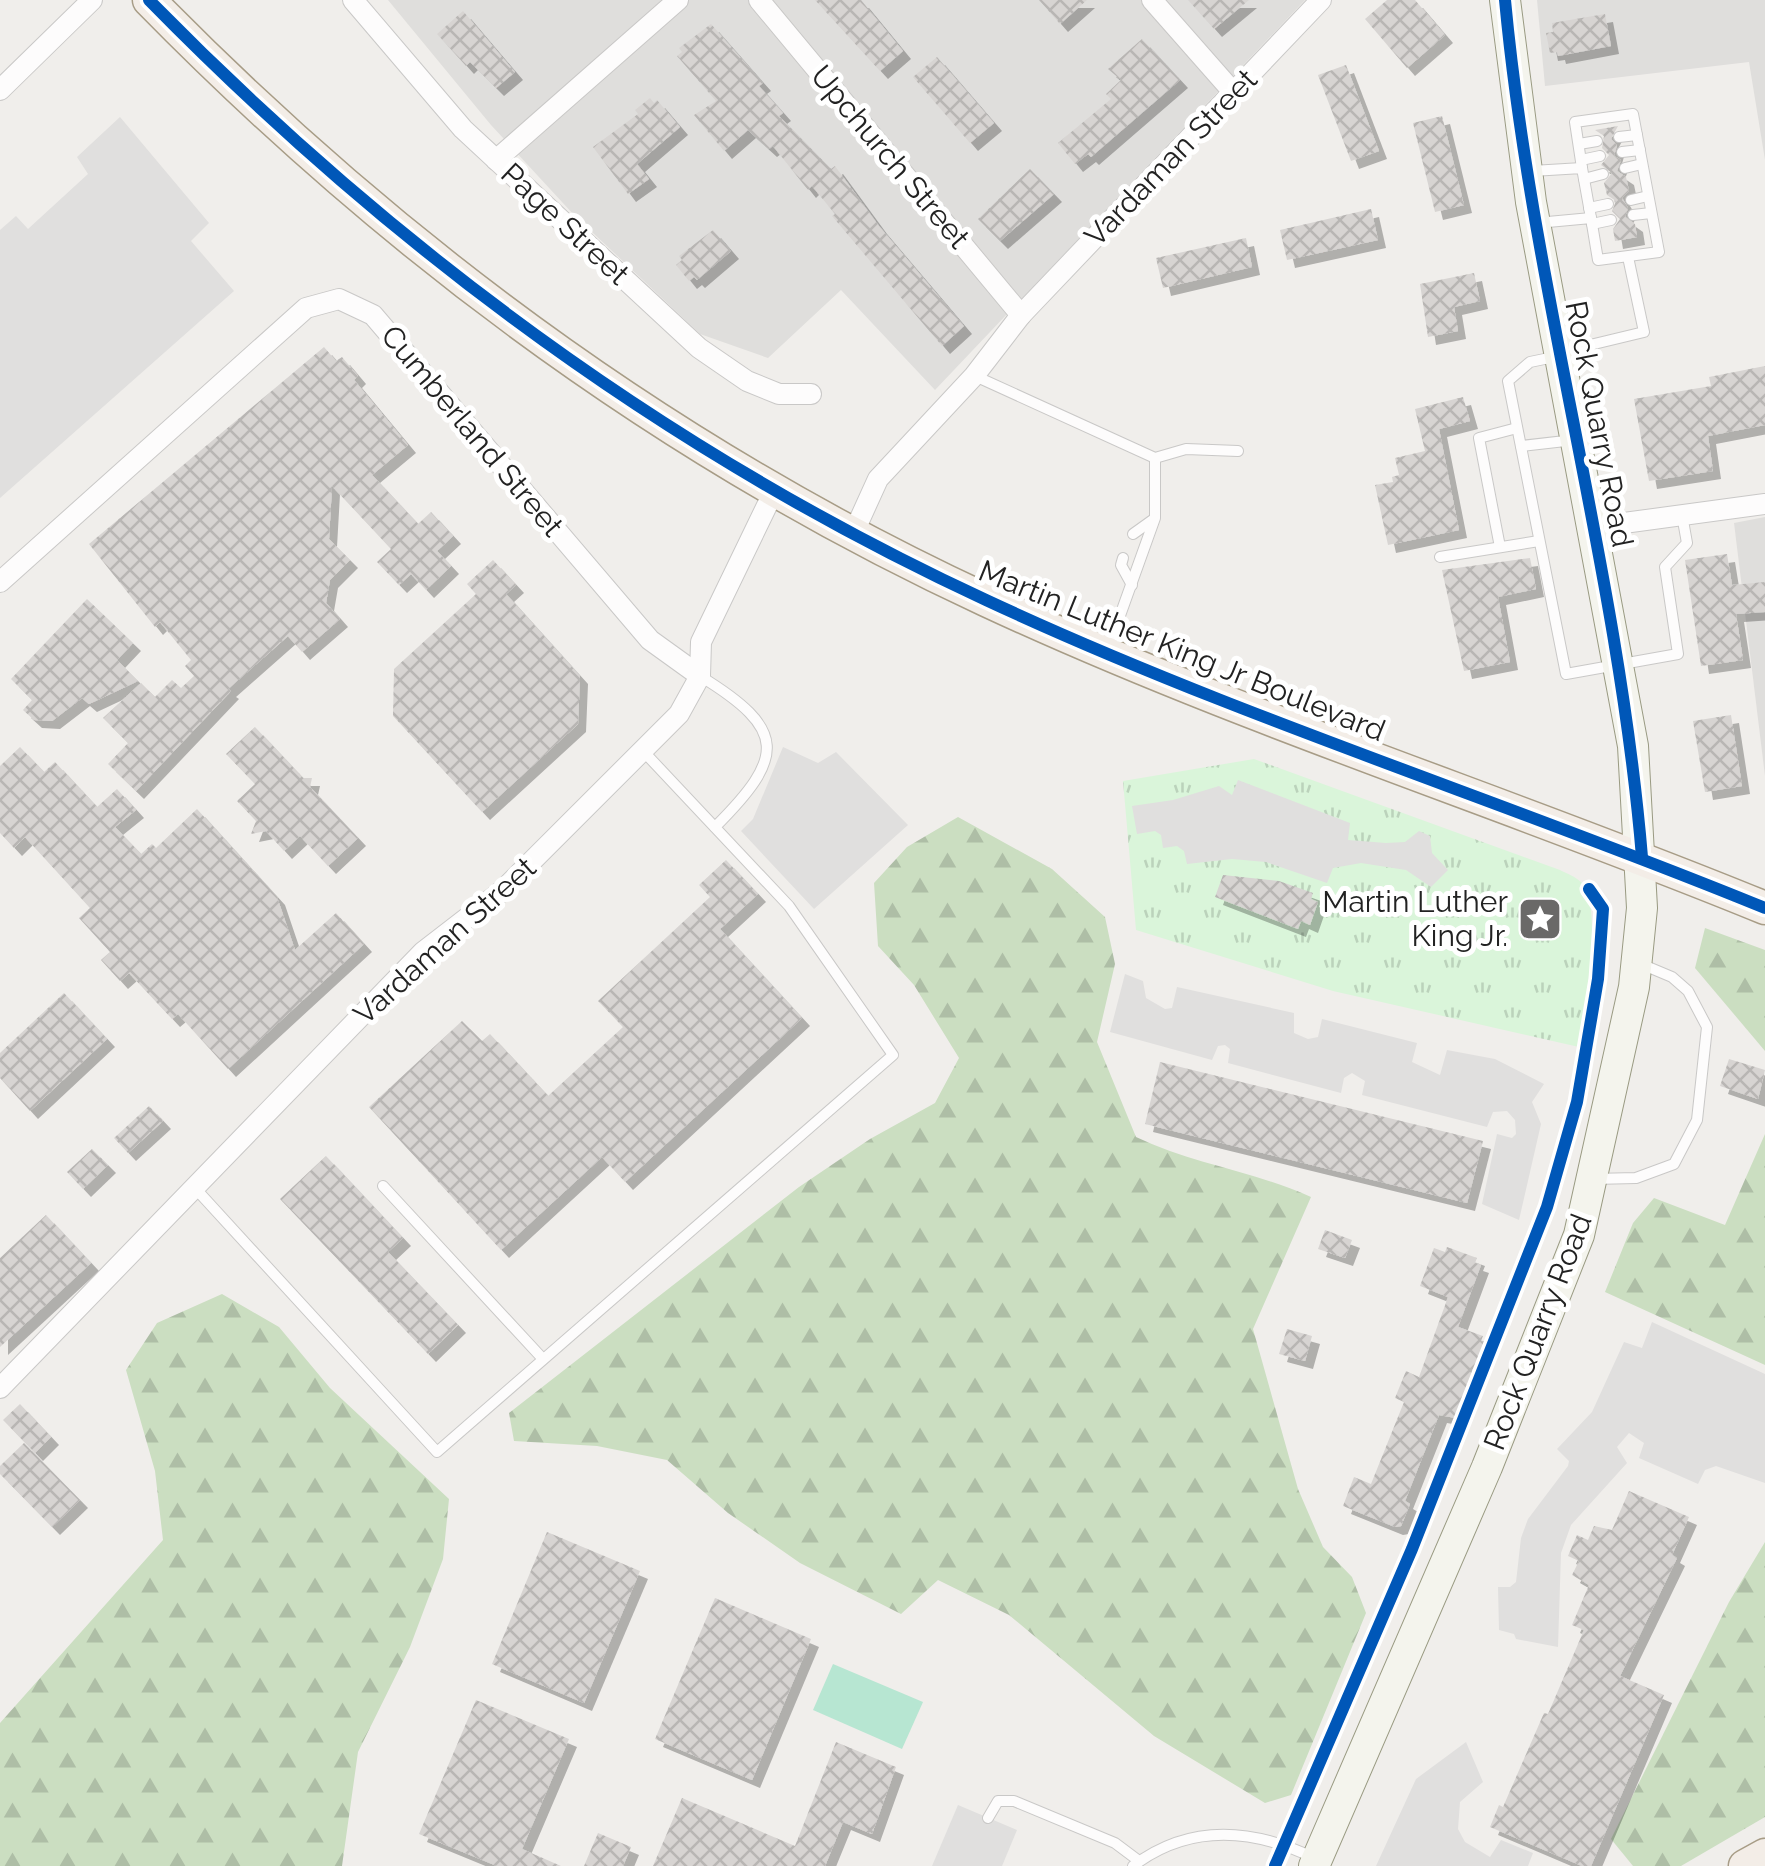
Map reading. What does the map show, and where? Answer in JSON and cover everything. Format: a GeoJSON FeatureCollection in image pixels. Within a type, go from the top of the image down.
{"type":"FeatureCollection","features":[{"type":"Feature","properties":{"kind":"main road","name":"Martin Luther King Jr Boulevard"},"geometry":{"type":"LineString","coordinates":[[149,0],[258,108],[439,264],[540,341],[774,492],[852,534],[1106,653],[1642,857],[1765,908]]}},
{"type":"Feature","properties":{"kind":"main road","name":"Rock Quarry Road"},"geometry":{"type":"LineString","coordinates":[[1316,1862],[1487,1466],[1579,1235],[1637,962],[1642,857],[1633,746],[1526,171],[1505,0]]}},
{"type":"Feature","properties":{"kind":"main road"},"geometry":{"type":"LineString","coordinates":[[1746,1866],[1765,1854]]}},
{"type":"Feature","properties":{"kind":"street"},"geometry":{"type":"LineString","coordinates":[[0,90],[92,0]]}},
{"type":"Feature","properties":{"kind":"street","name":"Page Street"},"geometry":{"type":"LineString","coordinates":[[353,0],[462,129],[727,370],[779,394],[811,394]]}},
{"type":"Feature","properties":{"kind":"street"},"geometry":{"type":"LineString","coordinates":[[496,160],[678,0]]}},
{"type":"Feature","properties":{"kind":"street","name":"Upchurch Street"},"geometry":{"type":"LineString","coordinates":[[759,0],[1020,315]]}},
{"type":"Feature","properties":{"kind":"street"},"geometry":{"type":"LineString","coordinates":[[1152,0],[1233,92]]}},
{"type":"Feature","properties":{"kind":"street","name":"Vardaman Street"},"geometry":{"type":"LineString","coordinates":[[852,534],[878,479],[974,376],[1020,315],[1321,0]]}},
{"type":"Feature","properties":{"kind":"street","name":"Cumberland Street"},"geometry":{"type":"LineString","coordinates":[[0,582],[306,308],[339,298],[373,314],[650,640],[700,676]]}},
{"type":"Feature","properties":{"kind":"street","name":"Vardaman Street"},"geometry":{"type":"LineString","coordinates":[[0,1388],[424,952],[502,891],[645,753],[679,714],[700,676],[702,642],[774,492]]}},
{"type":"Feature","properties":{"kind":"street"},"geometry":{"type":"LineString","coordinates":[[1594,527],[1765,504]]}},
{"type":"Feature","properties":{"kind":"lane"},"geometry":{"type":"LineString","coordinates":[[1633,114],[1637,135],[1658,252],[1598,260],[1575,122],[1633,114]]}},
{"type":"Feature","properties":{"kind":"lane"},"geometry":{"type":"LineString","coordinates":[[1619,137],[1637,135]]}},
{"type":"Feature","properties":{"kind":"lane"},"geometry":{"type":"LineString","coordinates":[[1579,144],[1597,141]]}},
{"type":"Feature","properties":{"kind":"lane"},"geometry":{"type":"LineString","coordinates":[[1622,152],[1640,150]]}},
{"type":"Feature","properties":{"kind":"lane"},"geometry":{"type":"LineString","coordinates":[[1582,169],[1600,156]]}},
{"type":"Feature","properties":{"kind":"lane"},"geometry":{"type":"LineString","coordinates":[[1625,168],[1642,164]]}},
{"type":"Feature","properties":{"kind":"lane"},"geometry":{"type":"LineString","coordinates":[[1526,171],[1582,169],[1603,174]]}},
{"type":"Feature","properties":{"kind":"lane"},"geometry":{"type":"LineString","coordinates":[[1631,200],[1648,196]]}},
{"type":"Feature","properties":{"kind":"lane"},"geometry":{"type":"LineString","coordinates":[[1590,217],[1608,204]]}},
{"type":"Feature","properties":{"kind":"lane"},"geometry":{"type":"LineString","coordinates":[[1633,215],[1651,213]]}},
{"type":"Feature","properties":{"kind":"lane"},"geometry":{"type":"LineString","coordinates":[[1535,223],[1590,217],[1611,220]]}},
{"type":"Feature","properties":{"kind":"lane"},"geometry":{"type":"LineString","coordinates":[[1628,256],[1644,332],[1530,362],[1508,380],[1566,674],[1678,654],[1664,567],[1687,543],[1682,515]]}},
{"type":"Feature","properties":{"kind":"lane"},"geometry":{"type":"LineString","coordinates":[[974,376],[1155,458],[1186,449],[1238,450]]}},
{"type":"Feature","properties":{"kind":"lane"},"geometry":{"type":"LineString","coordinates":[[1500,547],[1479,438],[1517,428]]}},
{"type":"Feature","properties":{"kind":"lane"},"geometry":{"type":"LineString","coordinates":[[1520,446],[1576,440]]}},
{"type":"Feature","properties":{"kind":"lane"},"geometry":{"type":"LineString","coordinates":[[1106,653],[1155,518],[1155,458]]}},
{"type":"Feature","properties":{"kind":"lane"},"geometry":{"type":"LineString","coordinates":[[1133,534],[1155,518]]}},
{"type":"Feature","properties":{"kind":"lane"},"geometry":{"type":"LineString","coordinates":[[1440,557],[1540,540]]}},
{"type":"Feature","properties":{"kind":"lane"},"geometry":{"type":"LineString","coordinates":[[1123,558],[1122,565],[1132,584]]}},
{"type":"Feature","properties":{"kind":"lane"},"geometry":{"type":"LineString","coordinates":[[700,676],[757,716],[768,748],[758,784],[715,827]]}},
{"type":"Feature","properties":{"kind":"lane"},"geometry":{"type":"LineString","coordinates":[[194,1186],[437,1452],[893,1054],[790,906],[645,753]]}},
{"type":"Feature","properties":{"kind":"lane"},"geometry":{"type":"LineString","coordinates":[[1592,1179],[1636,1178],[1674,1164],[1698,1120],[1707,1027],[1688,990],[1672,977],[1637,962]]}},
{"type":"Feature","properties":{"kind":"lane"},"geometry":{"type":"LineString","coordinates":[[383,1186],[543,1359]]}},
{"type":"Feature","properties":{"kind":"lane"},"geometry":{"type":"LineString","coordinates":[[988,1818],[998,1801],[1014,1801],[1116,1843],[1136,1864],[1173,1843],[1224,1833],[1272,1839],[1316,1862]]}},
{"type":"Feature","properties":{"kind":"shaded area"},"geometry":{"type":"Polygon","coordinates":[[[388,0],[1305,0],[935,390],[841,290],[768,358],[700,334],[574,215],[491,125],[388,0]]]}},
{"type":"Feature","properties":{"kind":"shaded area"},"geometry":{"type":"Polygon","coordinates":[[[1537,0],[1765,0],[1765,160],[1749,62],[1545,86],[1537,0]]]}},
{"type":"Feature","properties":{"kind":"shaded area"},"geometry":{"type":"Polygon","coordinates":[[[120,117],[209,223],[191,241],[234,291],[0,498],[0,230],[16,216],[28,229],[88,174],[77,157],[120,117]]]}},
{"type":"Feature","properties":{"kind":"shaded area"},"geometry":{"type":"Polygon","coordinates":[[[1765,517],[1765,776],[1734,523],[1765,517]]]}},
{"type":"Feature","properties":{"kind":"shaded area"},"geometry":{"type":"Polygon","coordinates":[[[783,747],[818,763],[836,752],[908,825],[814,909],[741,831],[753,819],[783,747]]]}},
{"type":"Feature","properties":{"kind":"shaded area"},"geometry":{"type":"Polygon","coordinates":[[[1238,780],[1350,823],[1348,840],[1405,842],[1419,831],[1430,836],[1432,853],[1448,870],[1431,887],[1406,870],[1361,863],[1333,868],[1327,883],[1266,862],[1232,859],[1187,864],[1184,851],[1177,846],[1163,848],[1161,835],[1155,831],[1137,834],[1132,806],[1173,800],[1219,786],[1232,795],[1238,780]]]}},
{"type":"Feature","properties":{"kind":"shaded area"},"geometry":{"type":"Polygon","coordinates":[[[1536,897],[1553,901],[1562,916],[1558,932],[1543,941],[1526,937],[1518,922],[1522,906],[1536,897]]]}},
{"type":"Feature","properties":{"kind":"shaded area"},"geometry":{"type":"Polygon","coordinates":[[[1125,974],[1143,981],[1146,998],[1165,1009],[1172,1008],[1177,987],[1294,1013],[1294,1033],[1308,1039],[1318,1037],[1322,1019],[1417,1043],[1412,1062],[1440,1075],[1447,1050],[1495,1059],[1544,1084],[1532,1102],[1541,1124],[1519,1220],[1482,1204],[1497,1134],[1512,1138],[1516,1134],[1515,1120],[1507,1111],[1493,1112],[1487,1127],[1362,1095],[1365,1081],[1352,1073],[1344,1078],[1341,1093],[1228,1063],[1230,1049],[1225,1045],[1218,1046],[1212,1060],[1110,1032],[1125,974]]]}},
{"type":"Feature","properties":{"kind":"shaded area"},"geometry":{"type":"Polygon","coordinates":[[[1652,1322],[1765,1374],[1765,1483],[1716,1466],[1705,1470],[1698,1484],[1639,1458],[1644,1443],[1629,1433],[1617,1447],[1627,1463],[1571,1525],[1561,1553],[1558,1647],[1516,1639],[1514,1634],[1499,1630],[1498,1587],[1510,1587],[1516,1582],[1521,1538],[1528,1519],[1568,1466],[1569,1461],[1557,1449],[1592,1412],[1624,1342],[1642,1348],[1652,1322]]]}},
{"type":"Feature","properties":{"kind":"shaded area"},"geometry":{"type":"Polygon","coordinates":[[[1466,1742],[1483,1782],[1460,1802],[1458,1829],[1465,1842],[1490,1857],[1501,1840],[1533,1853],[1528,1866],[1376,1866],[1416,1779],[1466,1742]]]}},
{"type":"Feature","properties":{"kind":"shaded area"},"geometry":{"type":"Polygon","coordinates":[[[958,1805],[1017,1830],[1002,1866],[932,1866],[958,1805]]]}},
{"type":"Feature","properties":{"kind":"green space"},"geometry":{"type":"Polygon","coordinates":[[[1254,759],[1560,870],[1581,882],[1588,895],[1592,936],[1579,1047],[1333,991],[1136,930],[1123,781],[1254,759]]]}},
{"type":"Feature","properties":{"kind":"green space"},"geometry":{"type":"Polygon","coordinates":[[[958,817],[1052,869],[1105,917],[1115,964],[1097,1042],[1136,1137],[1311,1197],[1253,1329],[1298,1489],[1323,1547],[1352,1577],[1366,1613],[1291,1795],[1265,1803],[1154,1736],[1009,1615],[938,1580],[901,1614],[800,1563],[728,1513],[667,1460],[597,1446],[514,1441],[509,1413],[799,1187],[870,1139],[935,1103],[959,1058],[914,985],[878,946],[874,883],[907,847],[958,817]]]}},
{"type":"Feature","properties":{"kind":"green space"},"geometry":{"type":"Polygon","coordinates":[[[1705,928],[1765,950],[1765,1051],[1695,968],[1705,928]]]}},
{"type":"Feature","properties":{"kind":"green space"},"geometry":{"type":"Polygon","coordinates":[[[1765,1134],[1765,1365],[1605,1292],[1633,1223],[1654,1198],[1725,1225],[1765,1134]]]}},
{"type":"Feature","properties":{"kind":"green space"},"geometry":{"type":"Polygon","coordinates":[[[222,1294],[279,1327],[330,1388],[449,1499],[443,1559],[410,1647],[358,1752],[342,1866],[0,1866],[0,1723],[163,1540],[155,1471],[126,1370],[157,1323],[222,1294]]]}},
{"type":"Feature","properties":{"kind":"green space"},"geometry":{"type":"Polygon","coordinates":[[[1765,1542],[1765,1817],[1681,1866],[1633,1866],[1611,1839],[1729,1602],[1765,1542]]]}},
{"type":"Feature","properties":{"kind":"green space"},"geometry":{"type":"Polygon","coordinates":[[[833,1664],[923,1702],[902,1749],[813,1710],[833,1664]]]}},
{"type":"Feature","properties":{"kind":"building"},"geometry":{"type":"Polygon","coordinates":[[[815,0],[861,0],[903,51],[880,71],[815,0]]]}},
{"type":"Feature","properties":{"kind":"building"},"geometry":{"type":"Polygon","coordinates":[[[1039,0],[1087,0],[1060,24],[1039,0]]]}},
{"type":"Feature","properties":{"kind":"building"},"geometry":{"type":"Polygon","coordinates":[[[1188,0],[1249,0],[1214,29],[1188,0]]]}},
{"type":"Feature","properties":{"kind":"building"},"geometry":{"type":"Polygon","coordinates":[[[1387,0],[1415,0],[1445,35],[1407,68],[1365,19],[1387,0]]]}},
{"type":"Feature","properties":{"kind":"building"},"geometry":{"type":"Polygon","coordinates":[[[463,11],[515,72],[496,88],[470,62],[466,66],[437,34],[463,11]]]}},
{"type":"Feature","properties":{"kind":"building"},"geometry":{"type":"Polygon","coordinates":[[[1605,14],[1611,46],[1558,56],[1557,52],[1550,53],[1546,33],[1553,32],[1552,23],[1605,14]]]}},
{"type":"Feature","properties":{"kind":"building"},"geometry":{"type":"Polygon","coordinates":[[[711,24],[763,83],[759,86],[783,113],[779,116],[831,169],[835,166],[879,226],[964,326],[942,346],[832,216],[835,214],[812,186],[808,190],[773,146],[769,149],[748,130],[724,151],[694,115],[716,101],[677,56],[682,52],[679,48],[711,24]]]}},
{"type":"Feature","properties":{"kind":"building"},"geometry":{"type":"Polygon","coordinates":[[[1142,39],[1180,80],[1091,157],[1088,154],[1075,164],[1058,143],[1111,99],[1106,94],[1121,80],[1108,69],[1142,39]]]}},
{"type":"Feature","properties":{"kind":"building"},"geometry":{"type":"Polygon","coordinates":[[[937,57],[994,123],[970,143],[913,77],[937,57]]]}},
{"type":"Feature","properties":{"kind":"building"},"geometry":{"type":"Polygon","coordinates":[[[1346,65],[1379,151],[1351,161],[1318,75],[1346,65]]]}},
{"type":"Feature","properties":{"kind":"building"},"geometry":{"type":"Polygon","coordinates":[[[650,98],[654,103],[657,100],[680,127],[637,164],[649,179],[628,194],[593,147],[638,114],[635,110],[650,98]]]}},
{"type":"Feature","properties":{"kind":"building"},"geometry":{"type":"Polygon","coordinates":[[[1442,116],[1464,205],[1435,212],[1413,123],[1442,116]]]}},
{"type":"Feature","properties":{"kind":"building"},"geometry":{"type":"Polygon","coordinates":[[[1618,126],[1611,139],[1617,145],[1614,156],[1621,160],[1617,171],[1626,177],[1629,191],[1622,198],[1628,208],[1625,217],[1635,224],[1637,237],[1615,241],[1613,229],[1620,219],[1612,211],[1616,201],[1607,195],[1604,183],[1612,173],[1601,165],[1609,155],[1602,148],[1604,136],[1595,130],[1618,126]]]}},
{"type":"Feature","properties":{"kind":"building"},"geometry":{"type":"Polygon","coordinates":[[[1030,169],[1054,194],[1000,241],[978,219],[1030,169]]]}},
{"type":"Feature","properties":{"kind":"building"},"geometry":{"type":"Polygon","coordinates":[[[1371,209],[1378,240],[1287,260],[1280,230],[1371,209]]]}},
{"type":"Feature","properties":{"kind":"building"},"geometry":{"type":"Polygon","coordinates":[[[713,230],[731,251],[697,280],[694,277],[689,281],[676,265],[682,260],[679,256],[713,230]]]}},
{"type":"Feature","properties":{"kind":"building"},"geometry":{"type":"Polygon","coordinates":[[[1246,238],[1252,267],[1163,288],[1156,258],[1246,238]]]}},
{"type":"Feature","properties":{"kind":"building"},"geometry":{"type":"Polygon","coordinates":[[[1474,273],[1480,301],[1454,307],[1458,331],[1428,337],[1420,284],[1474,273]]]}},
{"type":"Feature","properties":{"kind":"building"},"geometry":{"type":"Polygon","coordinates":[[[324,347],[336,361],[342,357],[358,376],[354,380],[408,445],[372,475],[418,524],[431,512],[453,536],[437,551],[451,566],[426,590],[411,574],[399,585],[377,562],[391,549],[332,486],[329,539],[350,560],[330,580],[326,603],[340,619],[302,652],[288,636],[228,689],[231,691],[136,791],[108,764],[128,743],[103,718],[141,683],[155,697],[172,680],[181,688],[194,676],[185,666],[191,660],[160,622],[155,627],[89,544],[324,347]]]}},
{"type":"Feature","properties":{"kind":"building"},"geometry":{"type":"Polygon","coordinates":[[[1765,366],[1765,425],[1708,436],[1713,471],[1649,481],[1634,399],[1711,386],[1709,377],[1765,366]]]}},
{"type":"Feature","properties":{"kind":"building"},"geometry":{"type":"Polygon","coordinates":[[[1463,397],[1470,421],[1439,429],[1459,530],[1388,545],[1375,485],[1393,482],[1392,477],[1399,475],[1395,458],[1425,451],[1415,409],[1463,397]]]}},
{"type":"Feature","properties":{"kind":"building"},"geometry":{"type":"Polygon","coordinates":[[[1727,554],[1732,585],[1765,582],[1765,612],[1736,614],[1743,660],[1701,666],[1685,560],[1727,554]]]}},
{"type":"Feature","properties":{"kind":"building"},"geometry":{"type":"Polygon","coordinates":[[[1530,558],[1536,589],[1498,597],[1510,662],[1464,671],[1442,570],[1530,558]]]}},
{"type":"Feature","properties":{"kind":"building"},"geometry":{"type":"Polygon","coordinates":[[[493,560],[516,585],[506,594],[580,676],[578,724],[482,812],[393,716],[394,669],[476,594],[467,584],[493,560]]]}},
{"type":"Feature","properties":{"kind":"building"},"geometry":{"type":"Polygon","coordinates":[[[87,599],[133,643],[117,660],[138,681],[89,704],[82,698],[52,721],[34,720],[23,710],[32,700],[11,679],[87,599]]]}},
{"type":"Feature","properties":{"kind":"building"},"geometry":{"type":"Polygon","coordinates":[[[1731,715],[1742,786],[1705,792],[1693,721],[1731,715]]]}},
{"type":"Feature","properties":{"kind":"building"},"geometry":{"type":"Polygon","coordinates":[[[255,727],[303,778],[312,778],[310,787],[358,838],[328,866],[300,836],[284,851],[266,831],[251,834],[256,821],[237,801],[255,784],[226,754],[255,727]]]}},
{"type":"Feature","properties":{"kind":"building"},"geometry":{"type":"Polygon","coordinates":[[[20,747],[44,772],[55,762],[97,807],[117,789],[136,810],[115,827],[141,854],[152,844],[156,848],[197,809],[277,897],[295,950],[336,913],[364,944],[228,1069],[178,1014],[172,1019],[129,973],[120,981],[101,960],[110,952],[79,918],[90,908],[25,837],[14,848],[0,833],[0,766],[20,747]]]}},
{"type":"Feature","properties":{"kind":"building"},"geometry":{"type":"Polygon","coordinates":[[[726,860],[758,894],[720,929],[802,1018],[625,1182],[602,1157],[501,1250],[369,1107],[462,1021],[482,1041],[490,1034],[548,1096],[623,1027],[598,1001],[710,897],[699,885],[726,860]]]}},
{"type":"Feature","properties":{"kind":"building"},"geometry":{"type":"Polygon","coordinates":[[[1223,875],[1279,881],[1313,893],[1311,899],[1318,902],[1310,925],[1301,921],[1298,929],[1215,897],[1223,875]]]}},
{"type":"Feature","properties":{"kind":"building"},"geometry":{"type":"Polygon","coordinates":[[[64,993],[107,1039],[30,1111],[0,1078],[0,1053],[64,993]]]}},
{"type":"Feature","properties":{"kind":"building"},"geometry":{"type":"Polygon","coordinates":[[[1729,1059],[1765,1070],[1758,1099],[1720,1086],[1729,1059]]]}},
{"type":"Feature","properties":{"kind":"building"},"geometry":{"type":"Polygon","coordinates":[[[1160,1062],[1483,1141],[1467,1203],[1145,1124],[1160,1062]]]}},
{"type":"Feature","properties":{"kind":"building"},"geometry":{"type":"Polygon","coordinates":[[[149,1106],[163,1121],[128,1153],[114,1138],[149,1106]]]}},
{"type":"Feature","properties":{"kind":"building"},"geometry":{"type":"Polygon","coordinates":[[[92,1149],[108,1165],[83,1189],[67,1172],[92,1149]]]}},
{"type":"Feature","properties":{"kind":"building"},"geometry":{"type":"Polygon","coordinates":[[[326,1156],[403,1238],[388,1252],[458,1325],[428,1354],[280,1199],[326,1156]]]}},
{"type":"Feature","properties":{"kind":"building"},"geometry":{"type":"Polygon","coordinates":[[[46,1215],[91,1263],[0,1347],[0,1258],[46,1215]]]}},
{"type":"Feature","properties":{"kind":"building"},"geometry":{"type":"Polygon","coordinates":[[[1325,1230],[1352,1240],[1345,1258],[1318,1249],[1325,1230]]]}},
{"type":"Feature","properties":{"kind":"building"},"geometry":{"type":"Polygon","coordinates":[[[1447,1247],[1477,1258],[1475,1263],[1481,1265],[1458,1327],[1483,1336],[1481,1341],[1487,1344],[1456,1418],[1439,1415],[1405,1501],[1410,1504],[1401,1526],[1395,1527],[1343,1506],[1354,1477],[1371,1484],[1404,1402],[1395,1398],[1406,1371],[1419,1377],[1448,1297],[1420,1286],[1434,1248],[1445,1252],[1447,1247]]]}},
{"type":"Feature","properties":{"kind":"building"},"geometry":{"type":"Polygon","coordinates":[[[1287,1329],[1312,1336],[1305,1361],[1279,1354],[1287,1329]]]}},
{"type":"Feature","properties":{"kind":"building"},"geometry":{"type":"Polygon","coordinates":[[[20,1404],[51,1437],[35,1453],[3,1420],[20,1404]]]}},
{"type":"Feature","properties":{"kind":"building"},"geometry":{"type":"Polygon","coordinates":[[[24,1443],[80,1500],[52,1527],[0,1474],[0,1466],[24,1443]]]}},
{"type":"Feature","properties":{"kind":"building"},"geometry":{"type":"Polygon","coordinates":[[[1629,1491],[1689,1517],[1672,1555],[1677,1558],[1620,1676],[1664,1695],[1591,1866],[1582,1866],[1490,1827],[1499,1805],[1503,1807],[1544,1713],[1548,1714],[1584,1630],[1572,1625],[1589,1585],[1572,1575],[1579,1561],[1568,1556],[1577,1535],[1588,1540],[1594,1526],[1612,1530],[1629,1491]]]}},
{"type":"Feature","properties":{"kind":"building"},"geometry":{"type":"Polygon","coordinates":[[[547,1532],[640,1571],[584,1703],[492,1664],[547,1532]]]}},
{"type":"Feature","properties":{"kind":"building"},"geometry":{"type":"Polygon","coordinates":[[[715,1598],[811,1639],[752,1780],[655,1739],[715,1598]]]}},
{"type":"Feature","properties":{"kind":"building"},"geometry":{"type":"Polygon","coordinates":[[[476,1700],[569,1739],[522,1849],[561,1866],[497,1866],[419,1834],[476,1700]]]}},
{"type":"Feature","properties":{"kind":"building"},"geometry":{"type":"Polygon","coordinates":[[[836,1742],[896,1767],[872,1834],[843,1822],[825,1866],[653,1866],[682,1798],[795,1846],[836,1742]]]}},
{"type":"Feature","properties":{"kind":"building"},"geometry":{"type":"Polygon","coordinates":[[[598,1833],[631,1847],[623,1866],[584,1866],[598,1833]]]}},
{"type":"Feature","properties":{"kind":"cycle path"},"geometry":{"type":"LineString","coordinates":[[149,0],[242,91],[437,260],[540,338],[756,479],[870,542],[1082,643],[1765,908]]}},
{"type":"Feature","properties":{"kind":"cycle path"},"geometry":{"type":"LineString","coordinates":[[1505,0],[1534,215],[1614,642],[1642,857]]}},
{"type":"Feature","properties":{"kind":"cycle path"},"geometry":{"type":"LineString","coordinates":[[1275,1866],[1412,1549],[1547,1207],[1577,1102],[1598,979],[1603,909],[1589,889]]}},
{"type":"Feature","properties":{"kind":"place","name":"Martin Luther King Jr."},"geometry":{"type":"Point","coordinates":[1540,919]}}]}
